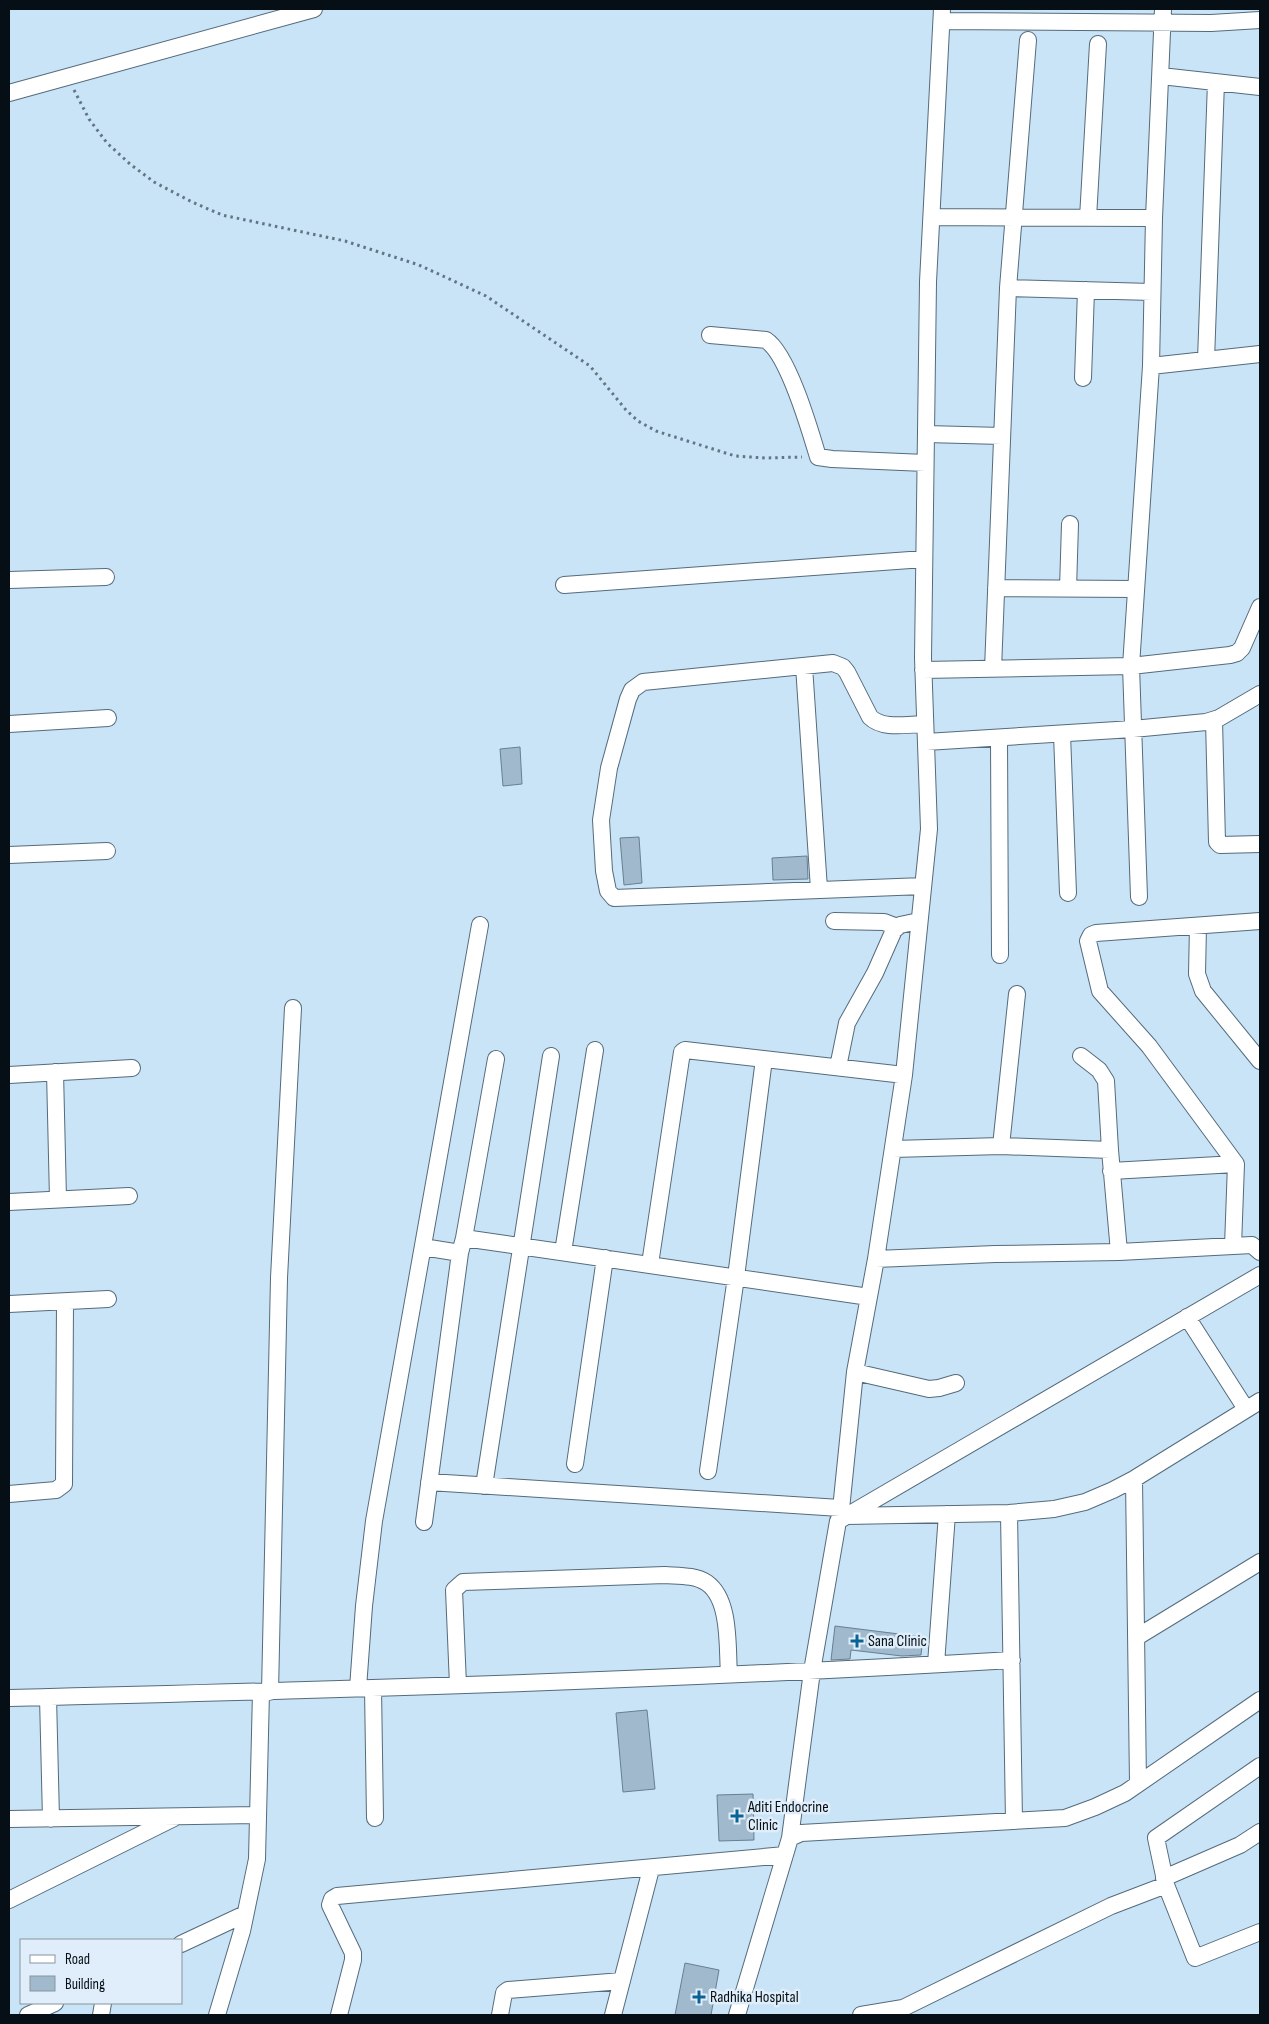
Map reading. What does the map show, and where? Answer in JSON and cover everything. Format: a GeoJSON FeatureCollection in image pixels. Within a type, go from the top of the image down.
{"type":"FeatureCollection","features":[{"type":"Feature","properties":{"kind":"street"},"geometry":{"type":"LineString","coordinates":[[9,93],[68,77],[266,15],[314,9]]}},
{"type":"Feature","properties":{"kind":"street"},"geometry":{"type":"LineString","coordinates":[[737,2015],[790,1838],[812,1671],[842,1514],[855,1372],[876,1259],[904,1075],[929,829],[923,670],[928,282],[942,15],[1164,16],[1260,20]]}},
{"type":"Feature","properties":{"kind":"street"},"geometry":{"type":"LineString","coordinates":[[1139,897],[1131,666],[1151,366],[1154,218],[1164,16]]}},
{"type":"Feature","properties":{"kind":"street"},"geometry":{"type":"LineString","coordinates":[[992,669],[1012,218],[1028,40]]}},
{"type":"Feature","properties":{"kind":"street"},"geometry":{"type":"LineString","coordinates":[[1088,218],[1098,44]]}},
{"type":"Feature","properties":{"kind":"street"},"geometry":{"type":"LineString","coordinates":[[1161,76],[1260,87]]}},
{"type":"Feature","properties":{"kind":"street"},"geometry":{"type":"LineString","coordinates":[[1206,360],[1216,82]]}},
{"type":"Feature","properties":{"kind":"street"},"geometry":{"type":"LineString","coordinates":[[932,218],[1154,218]]}},
{"type":"Feature","properties":{"kind":"street"},"geometry":{"type":"LineString","coordinates":[[1008,288],[1152,292]]}},
{"type":"Feature","properties":{"kind":"street"},"geometry":{"type":"LineString","coordinates":[[1083,378],[1086,290]]}},
{"type":"Feature","properties":{"kind":"street"},"geometry":{"type":"LineString","coordinates":[[710,335],[766,340],[772,344],[782,358],[818,457],[926,463]]}},
{"type":"Feature","properties":{"kind":"street"},"geometry":{"type":"LineString","coordinates":[[1151,366],[1260,354]]}},
{"type":"Feature","properties":{"kind":"street"},"geometry":{"type":"LineString","coordinates":[[926,434],[1002,436]]}},
{"type":"Feature","properties":{"kind":"street"},"geometry":{"type":"LineString","coordinates":[[1068,589],[1070,524]]}},
{"type":"Feature","properties":{"kind":"street"},"geometry":{"type":"LineString","coordinates":[[564,585],[924,559]]}},
{"type":"Feature","properties":{"kind":"street"},"geometry":{"type":"LineString","coordinates":[[9,580],[106,577]]}},
{"type":"Feature","properties":{"kind":"street"},"geometry":{"type":"LineString","coordinates":[[996,588],[1136,590]]}},
{"type":"Feature","properties":{"kind":"street"},"geometry":{"type":"LineString","coordinates":[[923,670],[1131,666],[1230,656],[1242,648],[1260,607]]}},
{"type":"Feature","properties":{"kind":"street"},"geometry":{"type":"LineString","coordinates":[[922,886],[614,898],[608,891],[604,871],[601,820],[609,768],[632,690],[642,682],[833,663],[843,667],[870,717],[875,722],[882,724],[925,724]]}},
{"type":"Feature","properties":{"kind":"street"},"geometry":{"type":"LineString","coordinates":[[804,666],[819,889]]}},
{"type":"Feature","properties":{"kind":"street"},"geometry":{"type":"LineString","coordinates":[[926,742],[1133,729],[1214,720],[1260,694]]}},
{"type":"Feature","properties":{"kind":"street"},"geometry":{"type":"LineString","coordinates":[[9,724],[108,718]]}},
{"type":"Feature","properties":{"kind":"street"},"geometry":{"type":"LineString","coordinates":[[1214,720],[1218,842],[1220,845],[1260,844]]}},
{"type":"Feature","properties":{"kind":"street"},"geometry":{"type":"LineString","coordinates":[[1062,734],[1068,893]]}},
{"type":"Feature","properties":{"kind":"street"},"geometry":{"type":"LineString","coordinates":[[998,738],[1000,954]]}},
{"type":"Feature","properties":{"kind":"street"},"geometry":{"type":"LineString","coordinates":[[9,855],[106,851]]}},
{"type":"Feature","properties":{"kind":"street"},"geometry":{"type":"LineString","coordinates":[[834,921],[884,922],[897,927],[919,921]]}},
{"type":"Feature","properties":{"kind":"street"},"geometry":{"type":"LineString","coordinates":[[1234,1246],[1236,1164],[1150,1046],[1100,990],[1088,941],[1091,935],[1096,933],[1260,921]]}},
{"type":"Feature","properties":{"kind":"street"},"geometry":{"type":"LineString","coordinates":[[375,1818],[366,1688],[364,1606],[374,1521],[480,925]]}},
{"type":"Feature","properties":{"kind":"street"},"geometry":{"type":"LineString","coordinates":[[1198,926],[1198,981],[1203,990],[1260,1061]]}},
{"type":"Feature","properties":{"kind":"street"},"geometry":{"type":"LineString","coordinates":[[838,1067],[847,1023],[875,973],[897,927]]}},
{"type":"Feature","properties":{"kind":"street"},"geometry":{"type":"LineString","coordinates":[[1001,1146],[1017,994]]}},
{"type":"Feature","properties":{"kind":"street"},"geometry":{"type":"LineString","coordinates":[[217,2015],[245,1914],[257,1859],[280,1278],[293,1008]]}},
{"type":"Feature","properties":{"kind":"street"},"geometry":{"type":"LineString","coordinates":[[563,1252],[595,1050]]}},
{"type":"Feature","properties":{"kind":"street"},"geometry":{"type":"LineString","coordinates":[[650,1264],[682,1052],[688,1050],[904,1075]]}},
{"type":"Feature","properties":{"kind":"street"},"geometry":{"type":"LineString","coordinates":[[484,1486],[551,1056]]}},
{"type":"Feature","properties":{"kind":"street"},"geometry":{"type":"LineString","coordinates":[[1081,1056],[1100,1070],[1106,1082],[1111,1171],[1119,1252]]}},
{"type":"Feature","properties":{"kind":"street"},"geometry":{"type":"LineString","coordinates":[[424,1522],[462,1245],[496,1059]]}},
{"type":"Feature","properties":{"kind":"street"},"geometry":{"type":"LineString","coordinates":[[708,1471],[736,1277],[764,1059]]}},
{"type":"Feature","properties":{"kind":"street"},"geometry":{"type":"LineString","coordinates":[[9,1075],[132,1068]]}},
{"type":"Feature","properties":{"kind":"street"},"geometry":{"type":"LineString","coordinates":[[55,1072],[58,1199]]}},
{"type":"Feature","properties":{"kind":"street"},"geometry":{"type":"LineString","coordinates":[[893,1149],[1001,1146],[1110,1150]]}},
{"type":"Feature","properties":{"kind":"street"},"geometry":{"type":"LineString","coordinates":[[1111,1171],[1236,1164]]}},
{"type":"Feature","properties":{"kind":"street"},"geometry":{"type":"LineString","coordinates":[[9,1202],[129,1196]]}},
{"type":"Feature","properties":{"kind":"street"},"geometry":{"type":"LineString","coordinates":[[423,1247],[462,1245],[521,1246],[869,1297]]}},
{"type":"Feature","properties":{"kind":"street"},"geometry":{"type":"LineString","coordinates":[[876,1259],[995,1254],[1119,1252],[1252,1245],[1260,1252]]}},
{"type":"Feature","properties":{"kind":"street"},"geometry":{"type":"LineString","coordinates":[[574,1464],[606,1258]]}},
{"type":"Feature","properties":{"kind":"street"},"geometry":{"type":"LineString","coordinates":[[842,1514],[1260,1275]]}},
{"type":"Feature","properties":{"kind":"street"},"geometry":{"type":"LineString","coordinates":[[9,1304],[108,1299]]}},
{"type":"Feature","properties":{"kind":"street"},"geometry":{"type":"LineString","coordinates":[[9,1494],[56,1490],[64,1484],[65,1302]]}},
{"type":"Feature","properties":{"kind":"street"},"geometry":{"type":"LineString","coordinates":[[429,1482],[842,1514],[1009,1513],[1054,1509],[1085,1502],[1113,1490],[1253,1405],[1187,1317]]}},
{"type":"Feature","properties":{"kind":"street"},"geometry":{"type":"LineString","coordinates":[[855,1372],[930,1389],[956,1383]]}},
{"type":"Feature","properties":{"kind":"street"},"geometry":{"type":"LineString","coordinates":[[1134,1479],[1138,1784]]}},
{"type":"Feature","properties":{"kind":"street"},"geometry":{"type":"LineString","coordinates":[[1009,1513],[1014,1820]]}},
{"type":"Feature","properties":{"kind":"street"},"geometry":{"type":"LineString","coordinates":[[936,1664],[947,1514]]}},
{"type":"Feature","properties":{"kind":"street"},"geometry":{"type":"LineString","coordinates":[[1137,1637],[1260,1562]]}},
{"type":"Feature","properties":{"kind":"street"},"geometry":{"type":"LineString","coordinates":[[458,1685],[454,1590],[463,1582],[665,1575],[691,1577],[706,1583],[716,1593],[722,1605],[725,1618],[729,1674]]}},
{"type":"Feature","properties":{"kind":"street"},"geometry":{"type":"LineString","coordinates":[[9,1698],[458,1685],[812,1671],[1012,1660]]}},
{"type":"Feature","properties":{"kind":"street"},"geometry":{"type":"LineString","coordinates":[[48,1697],[51,1819]]}},
{"type":"Feature","properties":{"kind":"street"},"geometry":{"type":"LineString","coordinates":[[790,1838],[801,1833],[1065,1818],[1096,1808],[1125,1793],[1260,1700]]}},
{"type":"Feature","properties":{"kind":"street"},"geometry":{"type":"LineString","coordinates":[[1260,1766],[1156,1838],[1165,1881],[1195,1958],[1260,1932]]}},
{"type":"Feature","properties":{"kind":"street"},"geometry":{"type":"LineString","coordinates":[[9,1820],[258,1815]]}},
{"type":"Feature","properties":{"kind":"street"},"geometry":{"type":"LineString","coordinates":[[9,1900],[178,1816]]}},
{"type":"Feature","properties":{"kind":"street"},"geometry":{"type":"LineString","coordinates":[[861,2015],[904,2008],[1110,1906],[1240,1845],[1260,1832]]}},
{"type":"Feature","properties":{"kind":"street"},"geometry":{"type":"LineString","coordinates":[[339,2015],[353,1960],[353,1952],[330,1905],[332,1899],[336,1896],[784,1855]]}},
{"type":"Feature","properties":{"kind":"street"},"geometry":{"type":"LineString","coordinates":[[613,2015],[651,1868]]}},
{"type":"Feature","properties":{"kind":"street"},"geometry":{"type":"LineString","coordinates":[[182,1944],[245,1914]]}},
{"type":"Feature","properties":{"kind":"street"},"geometry":{"type":"LineString","coordinates":[[500,2015],[504,1993],[508,1990],[622,1981]]}},
{"type":"Feature","properties":{"kind":"street"},"geometry":{"type":"LineString","coordinates":[[28,2015],[53,2004]]}},
{"type":"Feature","properties":{"kind":"path"},"geometry":{"type":"LineString","coordinates":[[68,77],[89,119],[107,143],[154,182],[192,202],[222,215],[344,241],[419,265],[486,296],[590,366],[626,410],[656,431],[735,456],[765,458],[818,457]]}},
{"type":"Feature","properties":{"kind":"building"},"geometry":{"type":"Polygon","coordinates":[[[520,747],[522,784],[503,786],[500,749],[520,747]]]}},
{"type":"Feature","properties":{"kind":"building"},"geometry":{"type":"Polygon","coordinates":[[[639,837],[642,883],[624,885],[620,838],[639,837]]]}},
{"type":"Feature","properties":{"kind":"building"},"geometry":{"type":"Polygon","coordinates":[[[807,856],[808,879],[773,880],[772,858],[807,856]]]}},
{"type":"Feature","properties":{"kind":"building"},"geometry":{"type":"Polygon","coordinates":[[[835,1626],[923,1637],[921,1655],[902,1656],[851,1650],[850,1659],[831,1660],[835,1626]]]}},
{"type":"Feature","properties":{"kind":"building"},"geometry":{"type":"Polygon","coordinates":[[[647,1710],[655,1789],[623,1792],[616,1713],[647,1710]]]}},
{"type":"Feature","properties":{"kind":"building"},"geometry":{"type":"Polygon","coordinates":[[[753,1794],[754,1840],[719,1841],[717,1795],[753,1794]]]}},
{"type":"Feature","properties":{"kind":"building"},"geometry":{"type":"Polygon","coordinates":[[[685,1963],[719,1970],[711,2015],[675,2015],[685,1963]]]}},
{"type":"Feature","properties":{"kind":"place","name":"Sana Clinic"},"geometry":{"type":"Point","coordinates":[857,1641]}},
{"type":"Feature","properties":{"kind":"place","name":"Aditi Endocrine Clinic"},"geometry":{"type":"Point","coordinates":[737,1816]}},
{"type":"Feature","properties":{"kind":"place","name":"Radhika Hospital"},"geometry":{"type":"Point","coordinates":[699,1997]}}]}
